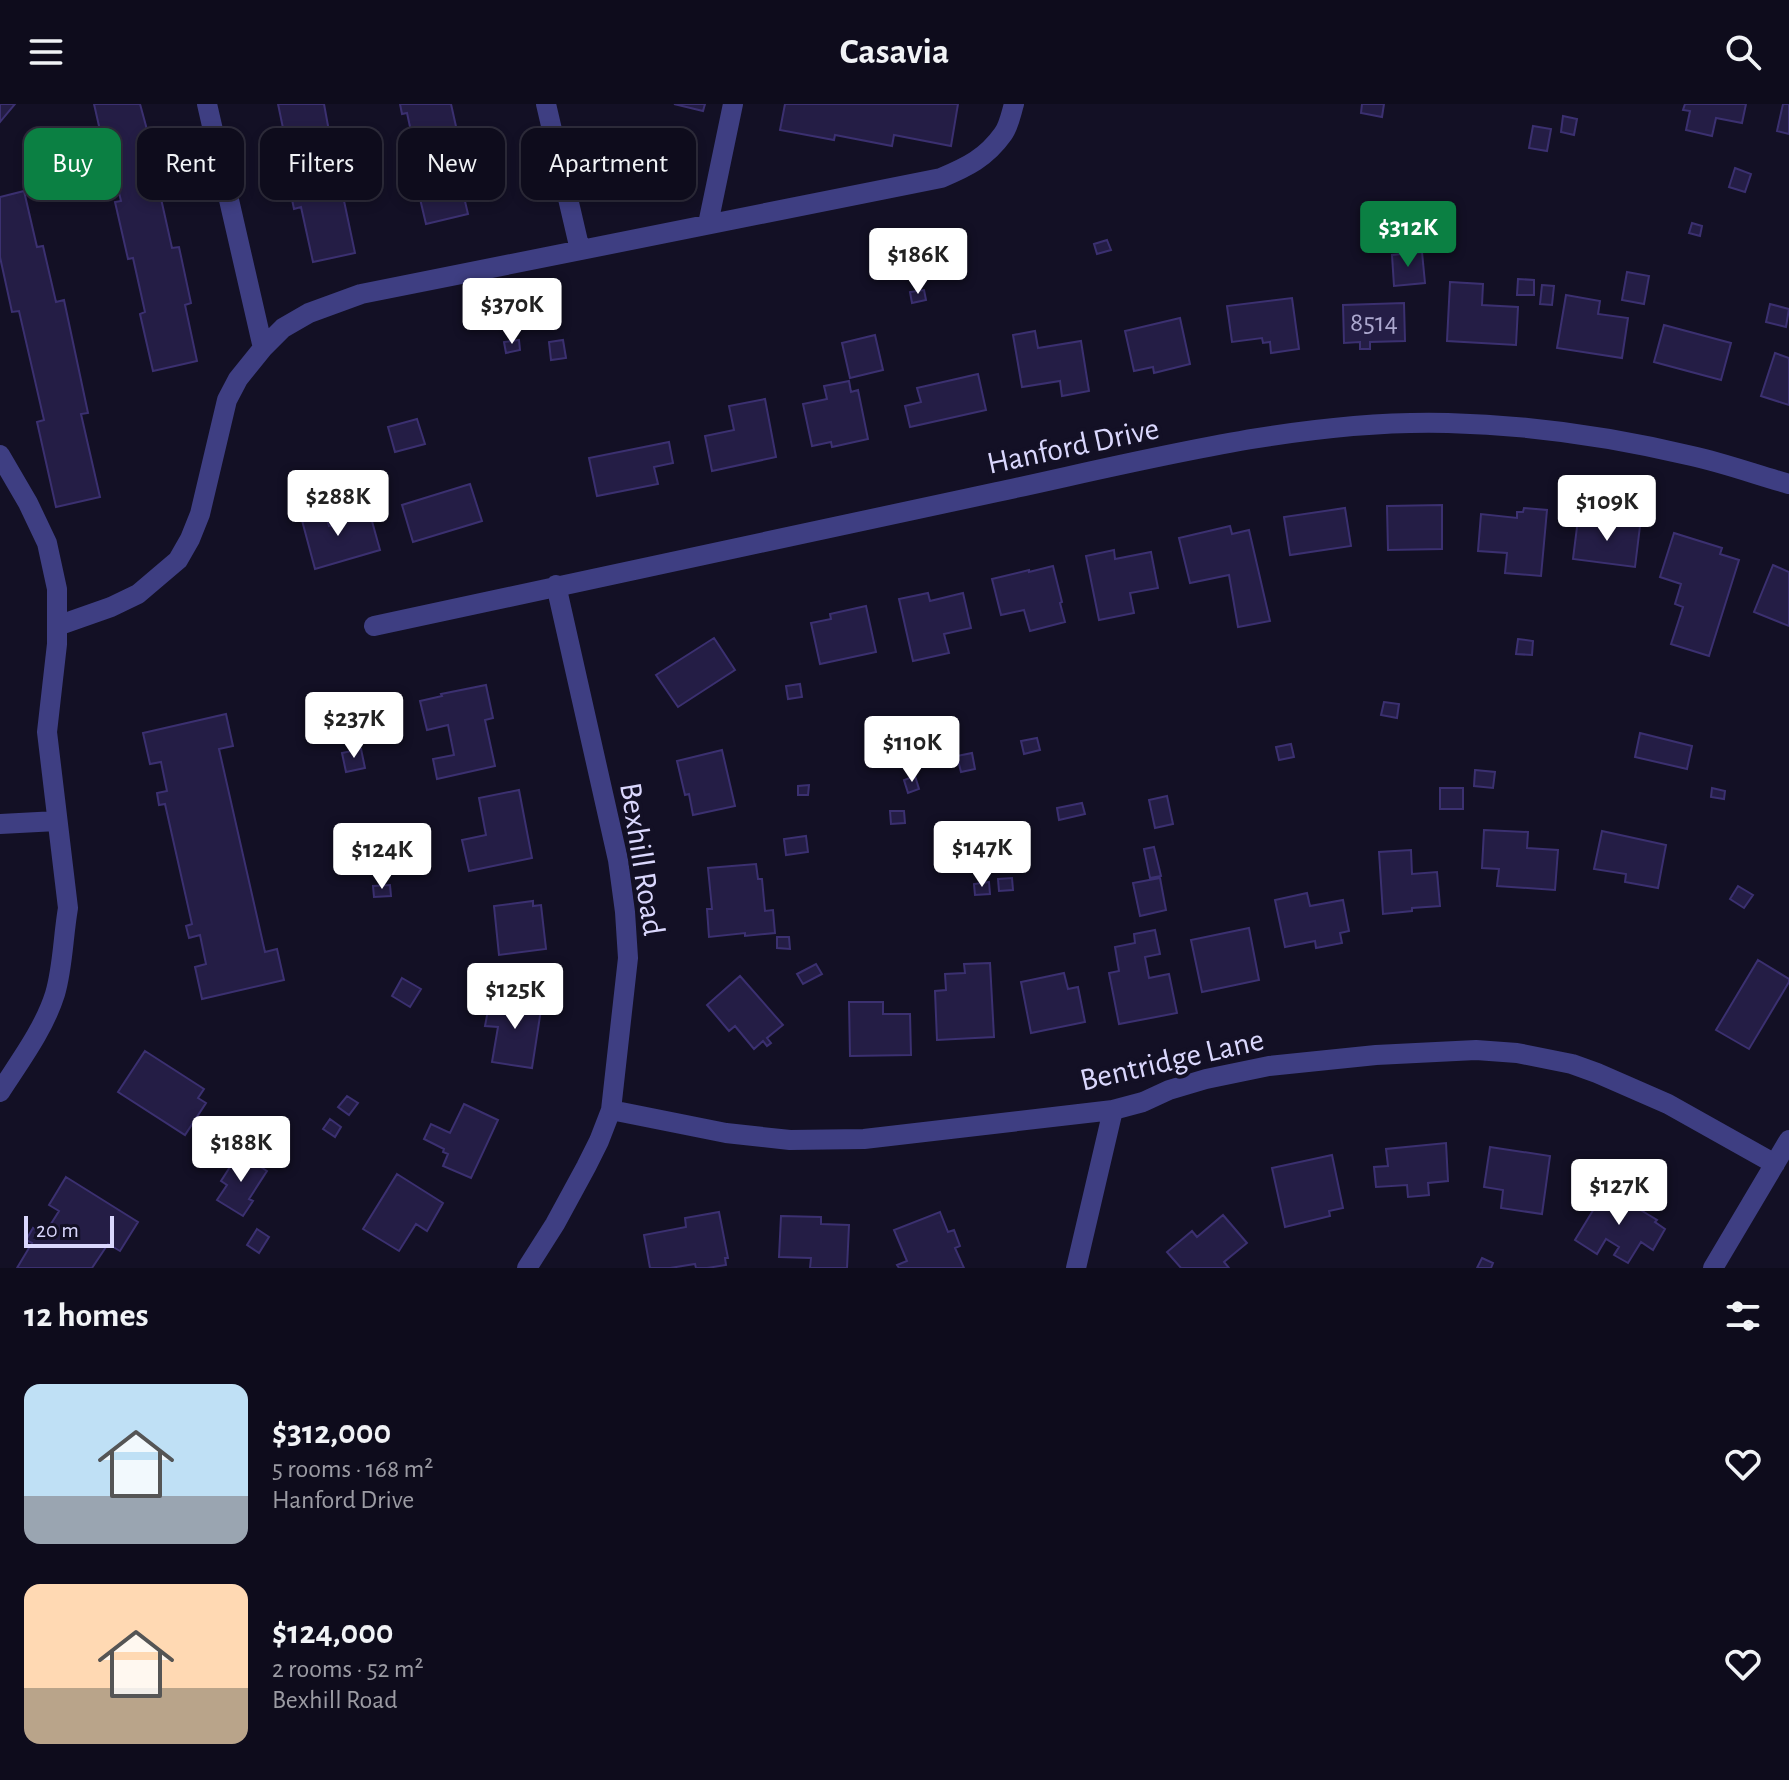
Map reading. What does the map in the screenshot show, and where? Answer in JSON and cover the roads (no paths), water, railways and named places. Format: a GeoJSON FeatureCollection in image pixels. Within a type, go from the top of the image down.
{"type":"FeatureCollection","features":[{"type":"Feature","properties":{"kind":"street"},"geometry":{"type":"LineString","coordinates":[[207,104],[263,348]]}},
{"type":"Feature","properties":{"kind":"street"},"geometry":{"type":"LineString","coordinates":[[546,104],[580,250]]}},
{"type":"Feature","properties":{"kind":"street"},"geometry":{"type":"LineString","coordinates":[[708,224],[733,104]]}},
{"type":"Feature","properties":{"kind":"street"},"geometry":{"type":"LineString","coordinates":[[57,626],[138,594],[178,560],[200,514],[227,400],[238,379],[283,328],[309,313],[361,294],[941,178],[969,166],[989,149],[1005,132],[1014,104]]}},
{"type":"Feature","properties":{"kind":"street","name":"Hanford Drive"},"geometry":{"type":"LineString","coordinates":[[374,626],[1263,437],[1355,426],[1446,423],[1517,427],[1616,440],[1696,456],[1789,484]]}},
{"type":"Feature","properties":{"kind":"street"},"geometry":{"type":"LineString","coordinates":[[0,455],[47,543],[57,589],[57,644],[47,732],[68,908],[55,994],[32,1041],[0,1092]]}},
{"type":"Feature","properties":{"kind":"street","name":"Bexhill Road"},"geometry":{"type":"LineString","coordinates":[[527,1268],[586,1167],[611,1110],[628,958],[618,860],[556,585]]}},
{"type":"Feature","properties":{"kind":"street"},"geometry":{"type":"LineString","coordinates":[[0,824],[57,821]]}},
{"type":"Feature","properties":{"kind":"street","name":"Bentridge Lane"},"geometry":{"type":"LineString","coordinates":[[611,1110],[726,1133],[790,1140],[864,1139],[1113,1110],[1206,1079],[1269,1066],[1476,1050],[1517,1053],[1572,1064],[1597,1073],[1668,1104],[1775,1164]]}},
{"type":"Feature","properties":{"kind":"street"},"geometry":{"type":"LineString","coordinates":[[1076,1268],[1113,1110]]}},
{"type":"Feature","properties":{"kind":"street"},"geometry":{"type":"LineString","coordinates":[[1713,1268],[1789,1140]]}}]}
